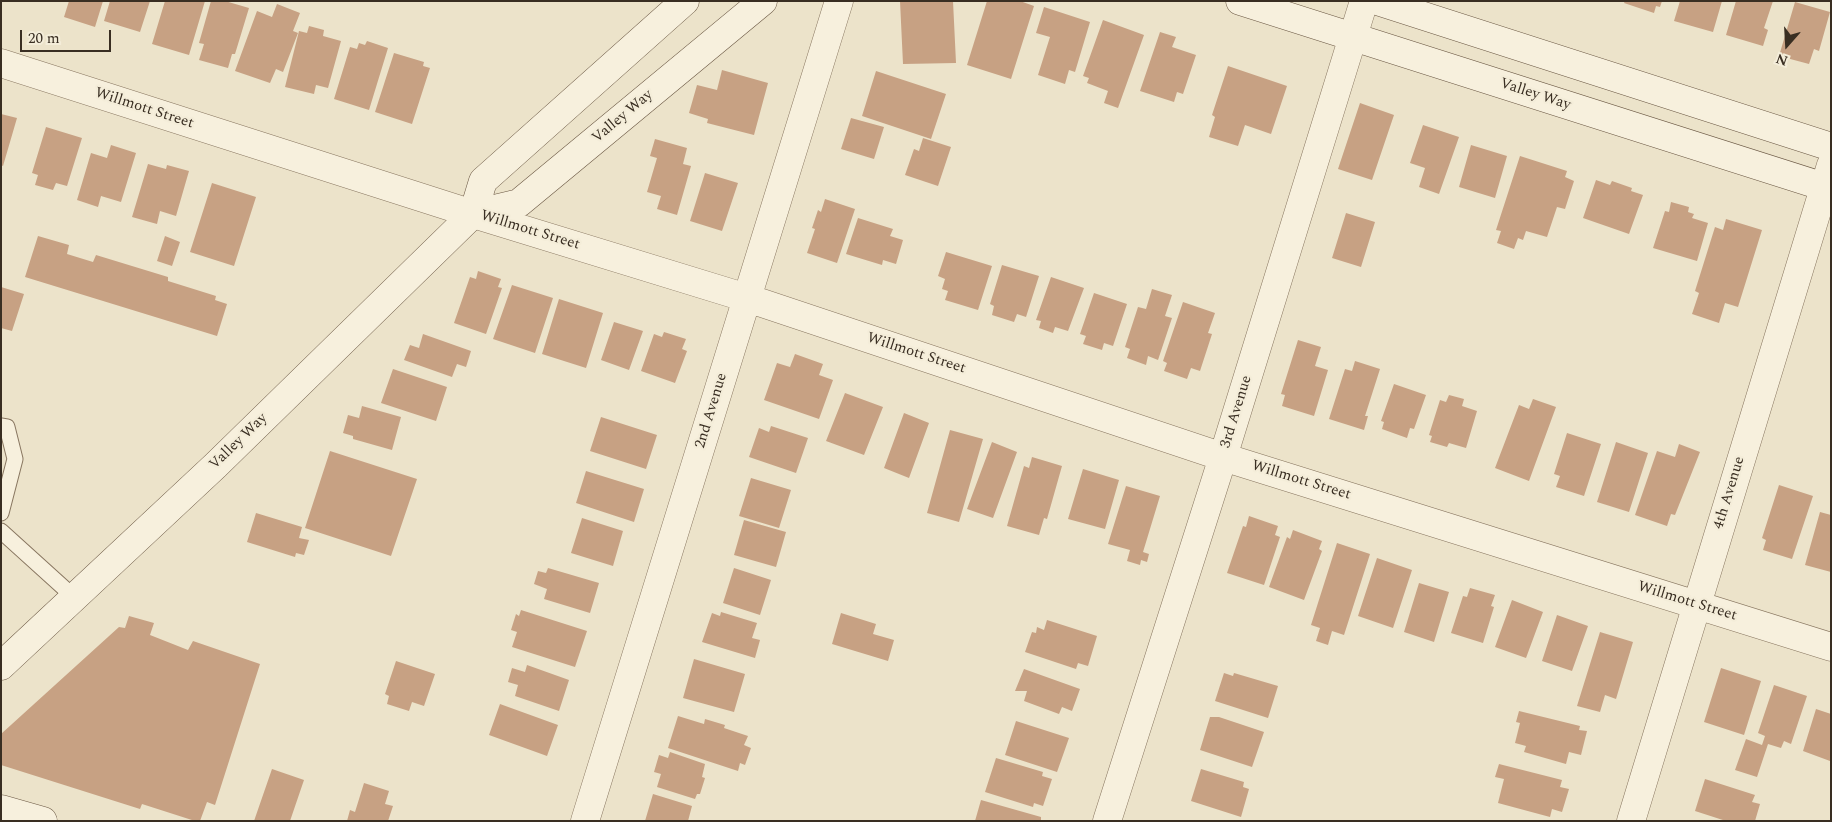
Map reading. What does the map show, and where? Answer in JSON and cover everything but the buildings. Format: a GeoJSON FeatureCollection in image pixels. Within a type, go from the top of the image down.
{"type":"FeatureCollection","features":[{"type":"Feature","properties":{"kind":"street","name":"Valley Way"},"geometry":{"type":"LineString","coordinates":[[1,666],[223,458],[473,214],[483,181],[685,1]]}},
{"type":"Feature","properties":{"kind":"street","name":"Valley Way"},"geometry":{"type":"LineString","coordinates":[[473,214],[519,202],[763,1]]}},
{"type":"Feature","properties":{"kind":"street","name":"2nd Avenue"},"geometry":{"type":"LineString","coordinates":[[585,821],[839,1]]}},
{"type":"Feature","properties":{"kind":"street","name":"Valley Way"},"geometry":{"type":"LineString","coordinates":[[1240,1],[1353,38],[1828,180]]}},
{"type":"Feature","properties":{"kind":"street","name":"3rd Avenue"},"geometry":{"type":"LineString","coordinates":[[1107,821],[1223,457],[1364,1]]}},
{"type":"Feature","properties":{"kind":"street"},"geometry":{"type":"LineString","coordinates":[[1377,1],[1831,147]]}},
{"type":"Feature","properties":{"kind":"street","name":"Willmott Street"},"geometry":{"type":"LineString","coordinates":[[1,63],[473,214],[747,298],[1223,457],[1831,647]]}},
{"type":"Feature","properties":{"kind":"street","name":"4th Avenue"},"geometry":{"type":"LineString","coordinates":[[1631,821],[1828,180]]}},
{"type":"Feature","properties":{"kind":"street"},"geometry":{"type":"LineString","coordinates":[[1,809],[42,821]]}},
{"type":"Feature","properties":{"kind":"lane"},"geometry":{"type":"LineString","coordinates":[[1,426],[7,428],[15,459],[1,513]]}},
{"type":"Feature","properties":{"kind":"lane"},"geometry":{"type":"LineString","coordinates":[[1,531],[75,598]]}}]}
